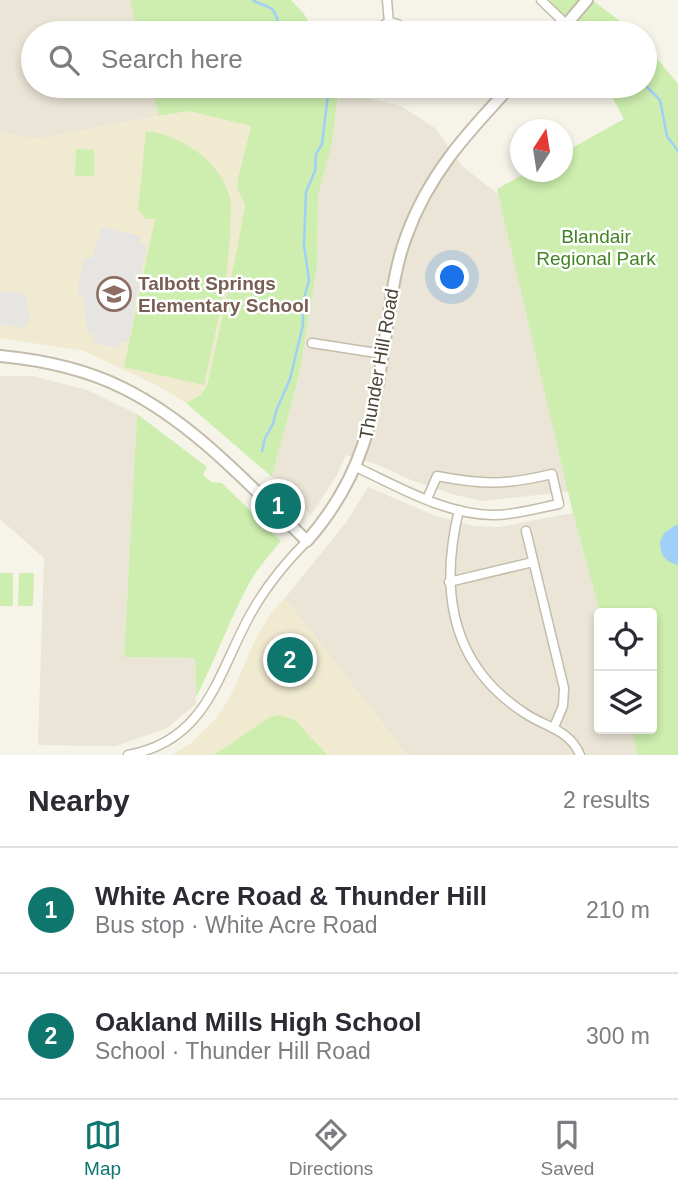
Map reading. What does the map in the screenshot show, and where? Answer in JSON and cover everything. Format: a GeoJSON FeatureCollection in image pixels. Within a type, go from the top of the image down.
{"type":"FeatureCollection","features":[{"type":"Feature","properties":{"kind":"street"},"geometry":{"type":"LineString","coordinates":[[387,0],[389,21]]}},
{"type":"Feature","properties":{"kind":"street"},"geometry":{"type":"LineString","coordinates":[[541,0],[557,21]]}},
{"type":"Feature","properties":{"kind":"street"},"geometry":{"type":"LineString","coordinates":[[570,21],[587,0]]}},
{"type":"Feature","properties":{"kind":"street","name":"Thunder Hill Road"},"geometry":{"type":"LineString","coordinates":[[128,755],[167,740],[183,730],[203,709],[216,688],[234,644],[261,596],[336,503],[356,467],[369,430],[400,255],[419,206],[442,165],[501,98]]}},
{"type":"Feature","properties":{"kind":"street"},"geometry":{"type":"LineString","coordinates":[[312,343],[383,354]]}},
{"type":"Feature","properties":{"kind":"street"},"geometry":{"type":"LineString","coordinates":[[0,356],[57,364],[121,387],[144,399],[193,434],[307,541]]}},
{"type":"Feature","properties":{"kind":"street"},"geometry":{"type":"LineString","coordinates":[[356,467],[427,499],[459,510],[495,515],[559,504],[552,474],[501,484],[467,482],[436,476],[427,499]]}},
{"type":"Feature","properties":{"kind":"street"},"geometry":{"type":"LineString","coordinates":[[459,510],[450,554],[449,582],[467,652],[484,679],[506,701],[529,717],[554,727],[575,744],[580,755]]}},
{"type":"Feature","properties":{"kind":"street"},"geometry":{"type":"LineString","coordinates":[[526,531],[564,688],[563,706],[554,727]]}},
{"type":"Feature","properties":{"kind":"street"},"geometry":{"type":"LineString","coordinates":[[449,582],[533,562]]}},
{"type":"Feature","properties":{"kind":"shaded area"},"geometry":{"type":"Polygon","coordinates":[[[0,0],[130,0],[135,21],[21,21],[21,98],[154,98],[159,116],[42,138],[0,133],[0,0]]]}},
{"type":"Feature","properties":{"kind":"shaded area"},"geometry":{"type":"Polygon","coordinates":[[[338,98],[368,98],[401,106],[435,128],[462,166],[499,195],[574,491],[483,501],[455,495],[346,455],[337,475],[311,515],[272,477],[300,371],[317,266],[318,195],[332,144],[338,98]]]}},
{"type":"Feature","properties":{"kind":"shaded area","name":"Talbott Springs Elementary School"},"geometry":{"type":"Polygon","coordinates":[[[189,111],[251,126],[238,178],[237,188],[245,205],[237,249],[207,386],[199,396],[186,403],[160,387],[84,351],[0,338],[0,133],[42,138],[189,111]]]}},
{"type":"Feature","properties":{"kind":"shaded area"},"geometry":{"type":"Polygon","coordinates":[[[102,227],[141,236],[140,242],[147,245],[128,342],[120,341],[119,348],[92,343],[95,336],[88,333],[84,296],[77,294],[84,258],[92,258],[102,227]]]}},
{"type":"Feature","properties":{"kind":"shaded area"},"geometry":{"type":"Polygon","coordinates":[[[0,291],[25,294],[30,319],[23,328],[0,325],[0,291]]]}},
{"type":"Feature","properties":{"kind":"shaded area"},"geometry":{"type":"Polygon","coordinates":[[[0,376],[33,376],[87,390],[137,414],[124,657],[195,658],[196,704],[167,728],[116,746],[38,745],[44,558],[0,519],[0,376]]]}},
{"type":"Feature","properties":{"kind":"shaded area"},"geometry":{"type":"Polygon","coordinates":[[[368,487],[436,516],[473,526],[499,527],[573,513],[599,608],[594,608],[594,734],[632,734],[638,755],[407,755],[285,598],[348,520],[368,487]]]}},
{"type":"Feature","properties":{"kind":"shaded area"},"geometry":{"type":"Polygon","coordinates":[[[285,598],[407,755],[172,755],[191,743],[218,716],[229,699],[258,634],[274,609],[285,598]]]}},
{"type":"Feature","properties":{"kind":"green space"},"geometry":{"type":"Polygon","coordinates":[[[130,0],[291,0],[308,21],[135,21],[130,0]]]}},
{"type":"Feature","properties":{"kind":"green space"},"geometry":{"type":"Polygon","coordinates":[[[550,0],[592,0],[620,21],[565,21],[550,0]]]}},
{"type":"Feature","properties":{"kind":"green space","name":"Blandair Regional Park"},"geometry":{"type":"Polygon","coordinates":[[[657,59],[678,84],[678,755],[638,755],[632,734],[657,734],[657,608],[599,608],[573,513],[497,189],[510,182],[573,182],[573,147],[624,119],[613,98],[657,98],[657,59]]]}},
{"type":"Feature","properties":{"kind":"green space"},"geometry":{"type":"Polygon","coordinates":[[[154,98],[338,98],[332,144],[318,195],[317,266],[300,371],[272,477],[186,403],[199,396],[207,386],[245,205],[237,188],[251,126],[189,111],[159,116],[154,98]]]}},
{"type":"Feature","properties":{"kind":"green space"},"geometry":{"type":"Polygon","coordinates":[[[146,131],[173,138],[198,152],[218,172],[230,198],[227,265],[204,385],[124,367],[155,219],[146,219],[138,210],[146,131]]]}},
{"type":"Feature","properties":{"kind":"green space"},"geometry":{"type":"Polygon","coordinates":[[[76,149],[94,150],[94,176],[75,176],[76,149]]]}},
{"type":"Feature","properties":{"kind":"green space"},"geometry":{"type":"Polygon","coordinates":[[[137,414],[207,467],[203,475],[211,482],[222,483],[281,541],[246,590],[196,697],[195,658],[124,657],[137,414]]]}},
{"type":"Feature","properties":{"kind":"green space"},"geometry":{"type":"Polygon","coordinates":[[[0,573],[13,573],[13,606],[0,606],[0,573]]]}},
{"type":"Feature","properties":{"kind":"green space"},"geometry":{"type":"Polygon","coordinates":[[[19,573],[34,573],[33,606],[18,606],[19,573]]]}},
{"type":"Feature","properties":{"kind":"green space"},"geometry":{"type":"Polygon","coordinates":[[[278,715],[295,720],[327,755],[214,755],[270,717],[278,715]]]}},
{"type":"Feature","properties":{"kind":"water"},"geometry":{"type":"Polygon","coordinates":[[[678,524],[677,565],[664,556],[660,541],[665,532],[678,524]]]}},
{"type":"Feature","properties":{"kind":"waterway"},"geometry":{"type":"LineString","coordinates":[[253,0],[271,8],[278,21]]}},
{"type":"Feature","properties":{"kind":"waterway"},"geometry":{"type":"LineString","coordinates":[[657,97],[660,100],[667,136],[678,151]]}},
{"type":"Feature","properties":{"kind":"waterway"},"geometry":{"type":"LineString","coordinates":[[262,451],[290,379],[303,325],[303,302],[309,280],[304,245],[306,192],[315,171],[316,154],[322,144],[328,98]]}},
{"type":"Feature","properties":{"kind":"place","name":"Talbott Springs Elementary School"},"geometry":{"type":"Point","coordinates":[114,294]}},
{"type":"Feature","properties":{"kind":"place","name":"White Acre Road & Thunder Hill"},"geometry":{"type":"Point","coordinates":[278,506]}},
{"type":"Feature","properties":{"kind":"place","name":"Oakland Mills High School"},"geometry":{"type":"Point","coordinates":[290,660]}}]}
